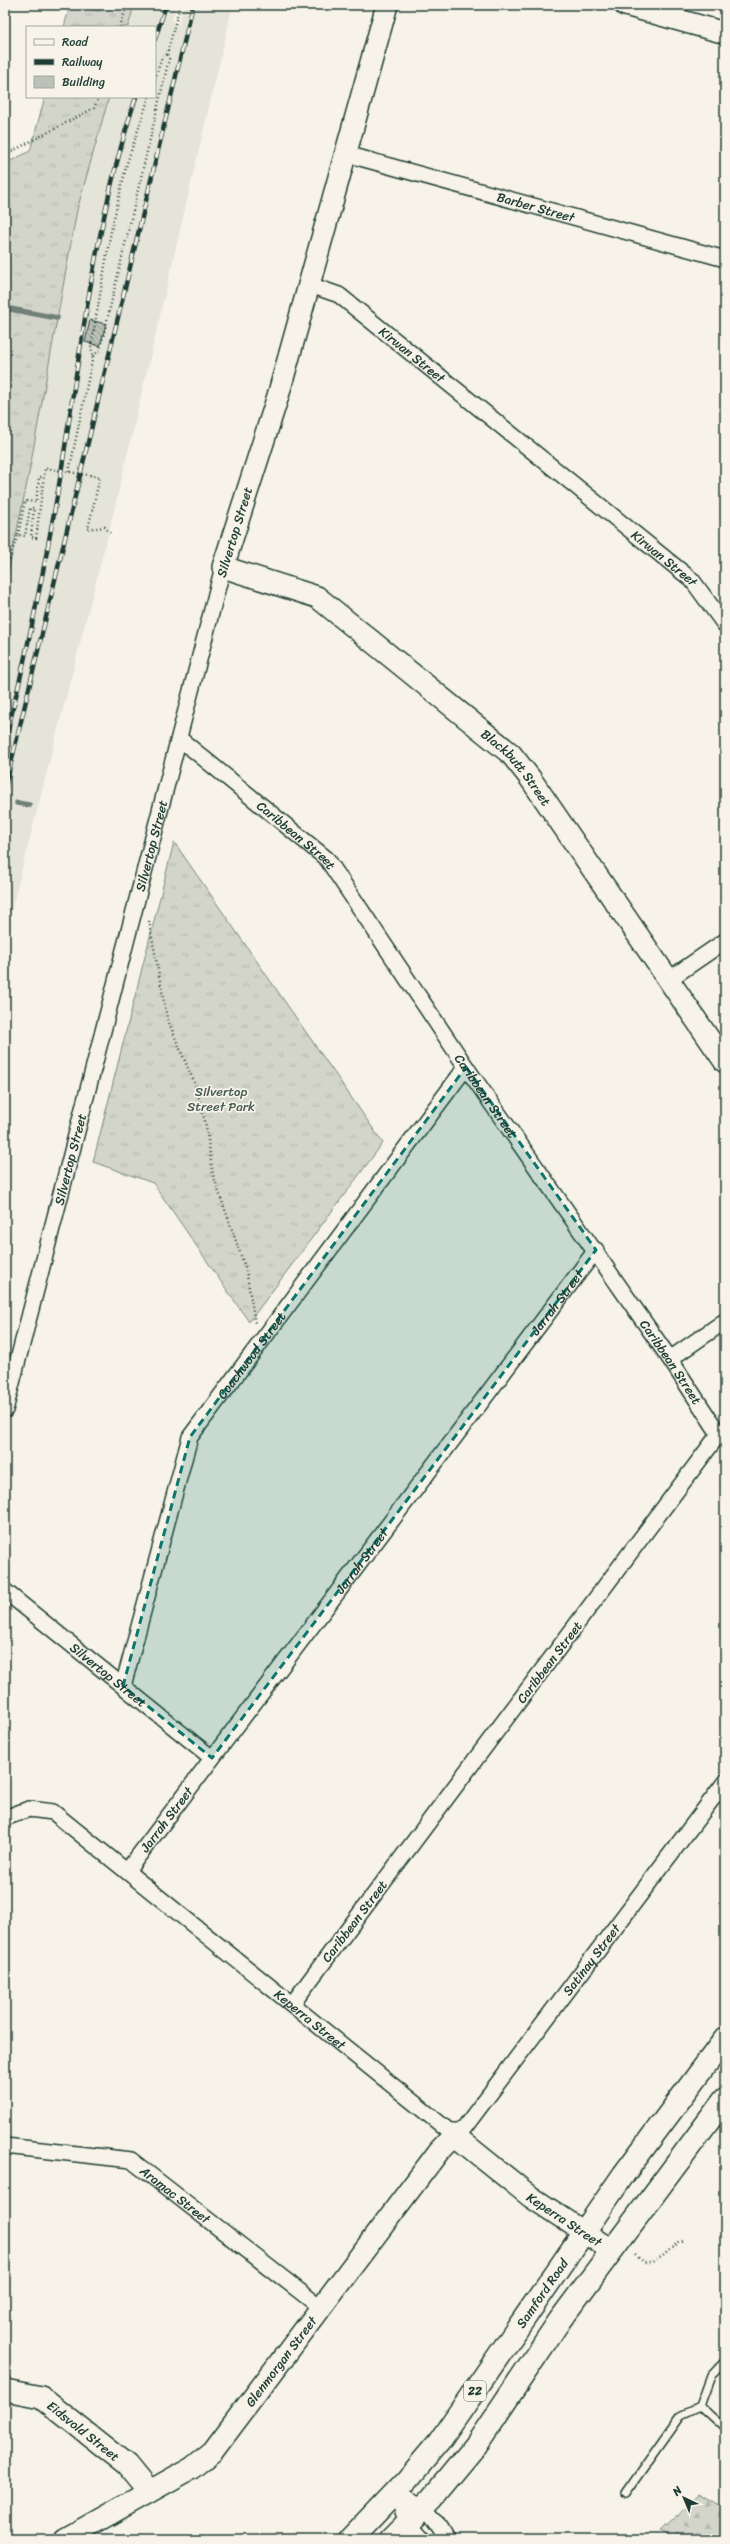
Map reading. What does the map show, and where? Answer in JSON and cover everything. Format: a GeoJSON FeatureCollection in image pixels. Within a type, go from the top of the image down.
{"type":"FeatureCollection","features":[{"type":"Feature","properties":{"kind":"main road","name":"Samford Road"},"geometry":{"type":"LineString","coordinates":[[350,2539],[396,2492],[439,2442],[624,2174],[725,2039]]}},
{"type":"Feature","properties":{"kind":"main road","name":"22"},"geometry":{"type":"LineString","coordinates":[[391,2539],[424,2506],[476,2445],[560,2320],[725,2099]]}},
{"type":"Feature","properties":{"kind":"street"},"geometry":{"type":"LineString","coordinates":[[310,285],[387,5]]}},
{"type":"Feature","properties":{"kind":"street"},"geometry":{"type":"LineString","coordinates":[[625,5],[725,33]]}},
{"type":"Feature","properties":{"kind":"street","name":"Barber Street"},"geometry":{"type":"LineString","coordinates":[[346,154],[725,259]]}},
{"type":"Feature","properties":{"kind":"street","name":"Silvertop Street"},"geometry":{"type":"LineString","coordinates":[[5,1410],[180,739],[223,567],[278,396],[310,285]]}},
{"type":"Feature","properties":{"kind":"street","name":"Kirwan Street"},"geometry":{"type":"LineString","coordinates":[[310,285],[339,294],[692,580],[725,625]]}},
{"type":"Feature","properties":{"kind":"street","name":"Blackbutt Street"},"geometry":{"type":"LineString","coordinates":[[223,567],[317,597],[511,754],[530,778],[725,1062]]}},
{"type":"Feature","properties":{"kind":"street","name":"Caribbean Street"},"geometry":{"type":"LineString","coordinates":[[180,739],[326,859],[466,1067],[596,1250],[719,1434],[293,2003]]}},
{"type":"Feature","properties":{"kind":"street"},"geometry":{"type":"LineString","coordinates":[[668,980],[725,941]]}},
{"type":"Feature","properties":{"kind":"street","name":"Coachwood Street"},"geometry":{"type":"LineString","coordinates":[[123,1686],[190,1437],[262,1338],[466,1067]]}},
{"type":"Feature","properties":{"kind":"street","name":"Jarrah Street"},"geometry":{"type":"LineString","coordinates":[[127,1871],[596,1250]]}},
{"type":"Feature","properties":{"kind":"street"},"geometry":{"type":"LineString","coordinates":[[670,1359],[725,1321]]}},
{"type":"Feature","properties":{"kind":"street","name":"Silvertop Street"},"geometry":{"type":"LineString","coordinates":[[5,1591],[212,1758]]}},
{"type":"Feature","properties":{"kind":"street","name":"Satinay Street"},"geometry":{"type":"LineString","coordinates":[[454,2135],[464,2128],[725,1782]]}},
{"type":"Feature","properties":{"kind":"street","name":"Keperra Street"},"geometry":{"type":"LineString","coordinates":[[5,1818],[28,1809],[53,1812],[293,2003],[531,2197],[611,2250]]}},
{"type":"Feature","properties":{"kind":"street","name":"Glenmorgan Street"},"geometry":{"type":"LineString","coordinates":[[65,2539],[192,2468],[213,2451],[251,2403],[320,2307],[439,2151],[454,2135]]}},
{"type":"Feature","properties":{"kind":"street","name":"Aramac Street"},"geometry":{"type":"LineString","coordinates":[[5,2146],[131,2160],[320,2307]]}},
{"type":"Feature","properties":{"kind":"street","name":"Eidsvold Street"},"geometry":{"type":"LineString","coordinates":[[5,2390],[41,2397],[127,2465],[149,2492]]}},
{"type":"Feature","properties":{"kind":"street"},"geometry":{"type":"LineString","coordinates":[[396,2492],[424,2506],[435,2520],[446,2539]]}},
{"type":"Feature","properties":{"kind":"street"},"geometry":{"type":"LineString","coordinates":[[396,2492],[407,2523],[421,2539]]}},
{"type":"Feature","properties":{"kind":"lane"},"geometry":{"type":"LineString","coordinates":[[625,2494],[681,2415],[700,2406],[712,2376],[725,2361]]}},
{"type":"Feature","properties":{"kind":"lane"},"geometry":{"type":"LineString","coordinates":[[700,2406],[725,2429]]}},
{"type":"Feature","properties":{"kind":"path"},"geometry":{"type":"LineString","coordinates":[[120,26],[127,5]]}},
{"type":"Feature","properties":{"kind":"path"},"geometry":{"type":"LineString","coordinates":[[94,356],[100,350],[169,59],[167,54],[180,5]]}},
{"type":"Feature","properties":{"kind":"path"},"geometry":{"type":"LineString","coordinates":[[156,76],[162,57],[167,54]]}},
{"type":"Feature","properties":{"kind":"path"},"geometry":{"type":"LineString","coordinates":[[5,155],[94,108],[99,98]]}},
{"type":"Feature","properties":{"kind":"path"},"geometry":{"type":"LineString","coordinates":[[69,472],[94,356],[91,348],[111,231],[127,163],[149,98]]}},
{"type":"Feature","properties":{"kind":"path"},"geometry":{"type":"LineString","coordinates":[[18,535],[25,536],[30,508],[34,508],[31,537],[36,538],[45,468],[100,477],[88,529],[105,527],[110,533]]}},
{"type":"Feature","properties":{"kind":"path"},"geometry":{"type":"LineString","coordinates":[[5,571],[18,535],[25,501],[36,502],[39,477],[43,477]]}},
{"type":"Feature","properties":{"kind":"path"},"geometry":{"type":"LineString","coordinates":[[147,920],[151,921],[167,1018],[196,1087],[206,1126],[213,1175],[246,1270],[253,1317],[262,1338]]}},
{"type":"Feature","properties":{"kind":"path"},"geometry":{"type":"LineString","coordinates":[[635,2255],[644,2262],[652,2262],[679,2241],[683,2242]]}},
{"type":"Feature","properties":{"kind":"highlighted area"},"geometry":{"type":"Polygon","coordinates":[[[466,1067],[596,1250],[212,1758],[123,1686],[190,1437],[466,1067]]]}},
{"type":"Feature","properties":{"kind":"shaded area"},"geometry":{"type":"Polygon","coordinates":[[[134,5],[176,5],[172,21],[178,24],[184,5],[233,5],[114,511],[5,935],[5,588],[29,473],[77,210],[109,98],[156,98],[156,26],[128,26],[134,5]]]}},
{"type":"Feature","properties":{"kind":"green space"},"geometry":{"type":"Polygon","coordinates":[[[70,5],[100,11],[102,5],[134,5],[128,26],[64,26],[70,5]]]}},
{"type":"Feature","properties":{"kind":"green space"},"geometry":{"type":"Polygon","coordinates":[[[45,98],[109,98],[77,210],[29,473],[5,588],[5,164],[30,151],[45,98]]]}},
{"type":"Feature","properties":{"kind":"green space","name":"Silvertop Street Park"},"geometry":{"type":"Polygon","coordinates":[[[174,842],[383,1143],[249,1322],[153,1183],[93,1162],[174,842]]]}},
{"type":"Feature","properties":{"kind":"green space"},"geometry":{"type":"Polygon","coordinates":[[[699,2495],[725,2510],[725,2539],[674,2539],[660,2531],[699,2495]]]}},
{"type":"Feature","properties":{"kind":"building"},"geometry":{"type":"Polygon","coordinates":[[[90,320],[106,324],[100,346],[85,342],[90,320]]]}},
{"type":"Feature","properties":{"kind":"waterway"},"geometry":{"type":"LineString","coordinates":[[5,308],[57,318]]}},
{"type":"Feature","properties":{"kind":"waterway"},"geometry":{"type":"LineString","coordinates":[[17,803],[29,805]]}},
{"type":"Feature","properties":{"kind":"railway"},"geometry":{"type":"LineString","coordinates":[[156,36],[166,5]]}},
{"type":"Feature","properties":{"kind":"railway"},"geometry":{"type":"LineString","coordinates":[[5,788],[193,5]]}},
{"type":"Feature","properties":{"kind":"railway"},"geometry":{"type":"LineString","coordinates":[[5,742],[21,675],[49,540],[83,330],[100,236],[110,189],[136,98]]}}]}
